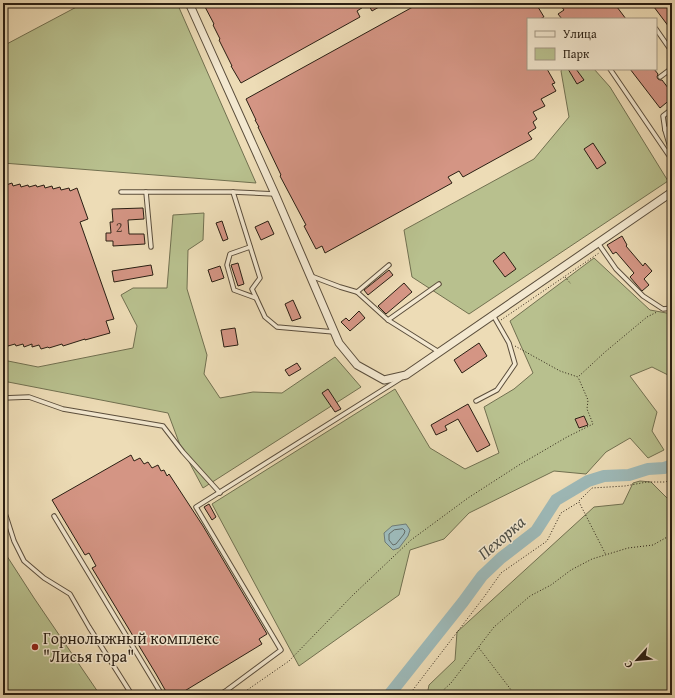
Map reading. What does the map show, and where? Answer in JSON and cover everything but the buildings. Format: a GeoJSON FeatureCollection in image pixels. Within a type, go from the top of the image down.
{"type":"FeatureCollection","features":[{"type":"Feature","properties":{"kind":"street"},"geometry":{"type":"LineString","coordinates":[[189,3],[275,194],[339,343],[357,365],[384,380],[406,375],[672,192]]}},
{"type":"Feature","properties":{"kind":"lane"},"geometry":{"type":"LineString","coordinates":[[657,30],[672,52]]}},
{"type":"Feature","properties":{"kind":"lane"},"geometry":{"type":"LineString","coordinates":[[660,77],[672,68]]}},
{"type":"Feature","properties":{"kind":"lane"},"geometry":{"type":"LineString","coordinates":[[611,70],[672,160]]}},
{"type":"Feature","properties":{"kind":"lane"},"geometry":{"type":"LineString","coordinates":[[672,110],[663,116],[665,130],[672,154]]}},
{"type":"Feature","properties":{"kind":"lane"},"geometry":{"type":"LineString","coordinates":[[665,130],[672,125]]}},
{"type":"Feature","properties":{"kind":"lane"},"geometry":{"type":"LineString","coordinates":[[122,192],[233,192],[275,194]]}},
{"type":"Feature","properties":{"kind":"lane"},"geometry":{"type":"LineString","coordinates":[[146,192],[151,247]]}},
{"type":"Feature","properties":{"kind":"lane"},"geometry":{"type":"LineString","coordinates":[[233,192],[260,278],[252,289],[265,318],[277,326],[334,332]]}},
{"type":"Feature","properties":{"kind":"lane"},"geometry":{"type":"LineString","coordinates":[[598,243],[616,269],[643,296],[663,309],[672,308]]}},
{"type":"Feature","properties":{"kind":"lane"},"geometry":{"type":"LineString","coordinates":[[250,247],[230,254],[227,265],[234,290],[256,298]]}},
{"type":"Feature","properties":{"kind":"lane"},"geometry":{"type":"LineString","coordinates":[[357,292],[389,265]]}},
{"type":"Feature","properties":{"kind":"lane"},"geometry":{"type":"LineString","coordinates":[[310,276],[357,292],[388,320],[439,352]]}},
{"type":"Feature","properties":{"kind":"lane"},"geometry":{"type":"LineString","coordinates":[[388,320],[439,284]]}},
{"type":"Feature","properties":{"kind":"lane"},"geometry":{"type":"LineString","coordinates":[[476,401],[497,390],[514,364],[509,343],[493,315]]}},
{"type":"Feature","properties":{"kind":"lane"},"geometry":{"type":"LineString","coordinates":[[219,695],[281,650],[196,507],[406,375]]}},
{"type":"Feature","properties":{"kind":"lane"},"geometry":{"type":"LineString","coordinates":[[3,398],[29,397],[63,409],[162,426],[220,493]]}},
{"type":"Feature","properties":{"kind":"lane"},"geometry":{"type":"LineString","coordinates":[[3,509],[14,541],[24,561],[44,578],[70,594],[132,695]]}},
{"type":"Feature","properties":{"kind":"lane"},"geometry":{"type":"LineString","coordinates":[[54,516],[162,695]]}},
{"type":"Feature","properties":{"kind":"path"},"geometry":{"type":"LineString","coordinates":[[497,322],[603,250]]}},
{"type":"Feature","properties":{"kind":"path"},"geometry":{"type":"LineString","coordinates":[[565,276],[571,284]]}},
{"type":"Feature","properties":{"kind":"path"},"geometry":{"type":"LineString","coordinates":[[578,377],[647,317],[663,309]]}},
{"type":"Feature","properties":{"kind":"path"},"geometry":{"type":"LineString","coordinates":[[240,695],[289,661],[353,595],[411,540],[468,498],[519,465],[567,437],[593,424],[587,409],[588,400],[578,377],[560,371],[509,343]]}},
{"type":"Feature","properties":{"kind":"path"},"geometry":{"type":"LineString","coordinates":[[409,695],[501,573],[547,541],[561,513],[579,502],[592,488],[625,486],[647,482],[666,482],[672,477]]}},
{"type":"Feature","properties":{"kind":"path"},"geometry":{"type":"LineString","coordinates":[[579,502],[606,555]]}},
{"type":"Feature","properties":{"kind":"path"},"geometry":{"type":"LineString","coordinates":[[438,695],[451,683],[494,627],[530,596],[551,585],[571,570],[592,559],[628,548],[653,545],[669,536],[672,532]]}},
{"type":"Feature","properties":{"kind":"path"},"geometry":{"type":"LineString","coordinates":[[478,647],[515,695]]}},
{"type":"Feature","properties":{"kind":"green space"},"geometry":{"type":"Polygon","coordinates":[[[84,3],[177,3],[256,183],[3,163],[3,46],[84,3]]]}},
{"type":"Feature","properties":{"kind":"green space"},"geometry":{"type":"Polygon","coordinates":[[[595,70],[610,87],[668,181],[469,314],[412,277],[404,230],[534,159],[569,117],[561,71],[595,70]]]}},
{"type":"Feature","properties":{"kind":"green space"},"geometry":{"type":"Polygon","coordinates":[[[204,213],[203,240],[188,250],[187,289],[207,355],[204,374],[220,398],[253,392],[282,393],[335,357],[361,387],[203,488],[180,445],[168,413],[3,381],[3,360],[38,367],[133,348],[137,326],[121,295],[133,288],[167,288],[173,215],[204,213]]]}},
{"type":"Feature","properties":{"kind":"green space"},"geometry":{"type":"Polygon","coordinates":[[[594,258],[650,310],[672,314],[672,377],[652,367],[630,376],[657,412],[652,431],[664,450],[648,458],[630,438],[606,452],[586,474],[554,471],[469,513],[444,539],[410,550],[399,595],[299,666],[212,504],[395,389],[430,448],[465,469],[499,453],[484,407],[514,389],[533,373],[510,321],[594,258]]]}},
{"type":"Feature","properties":{"kind":"green space"},"geometry":{"type":"Polygon","coordinates":[[[640,481],[651,482],[669,500],[672,500],[672,695],[427,695],[429,685],[455,660],[457,632],[594,507],[623,504],[633,483],[640,481]]]}},
{"type":"Feature","properties":{"kind":"green space","name":"Горнолыжный комплекс \"Лисья гора\""},"geometry":{"type":"Polygon","coordinates":[[[3,550],[34,598],[100,695],[3,695],[3,550]]]}},
{"type":"Feature","properties":{"kind":"water"},"geometry":{"type":"Polygon","coordinates":[[[406,524],[410,530],[408,536],[399,548],[393,550],[385,542],[384,533],[392,526],[406,524]]]}},
{"type":"Feature","properties":{"kind":"waterway","name":"Пехорка"},"geometry":{"type":"LineString","coordinates":[[389,695],[482,576],[501,558],[536,531],[556,500],[588,481],[604,476],[629,475],[648,469],[664,468],[672,464]]}},
{"type":"Feature","properties":{"kind":"place","name":"Горнолыжный комплекс \"Лисья гора\""},"geometry":{"type":"Point","coordinates":[35,647]}}]}
